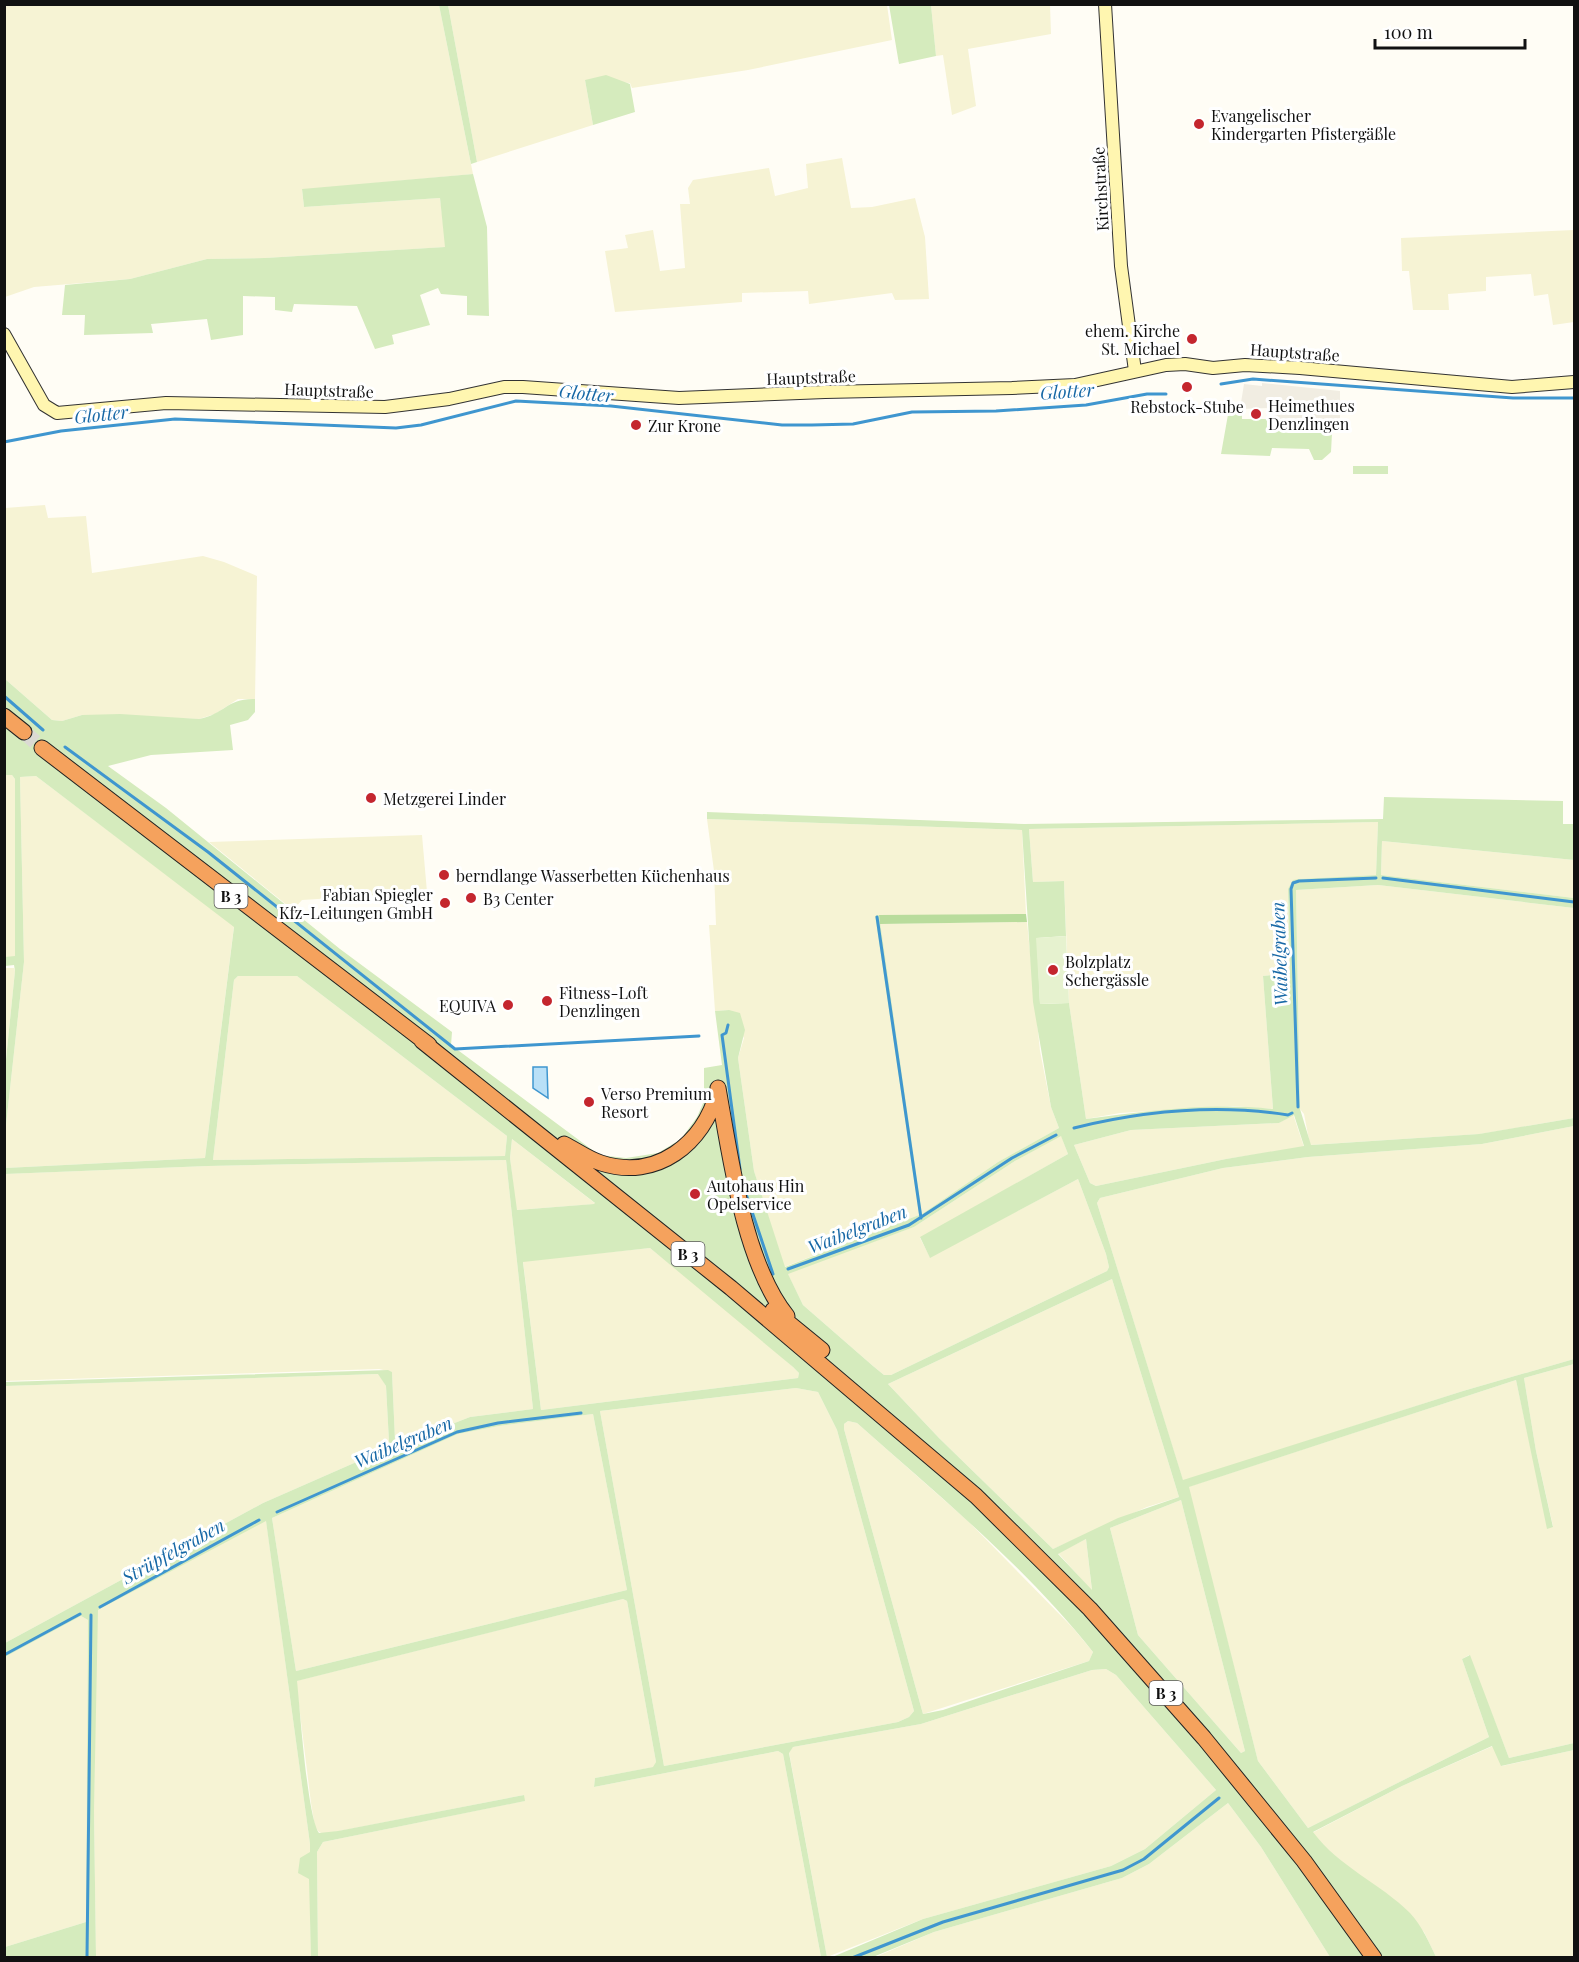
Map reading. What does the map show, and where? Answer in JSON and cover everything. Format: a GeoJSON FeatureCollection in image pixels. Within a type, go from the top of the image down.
{"type":"FeatureCollection","features":[{"type":"Feature","properties":{"kind":"highway"},"geometry":{"type":"LineString","coordinates":[[4,716],[24,732]]}},
{"type":"Feature","properties":{"kind":"highway","name":"B 3"},"geometry":{"type":"LineString","coordinates":[[42,748],[422,1041],[731,1288],[950,1472],[1081,1600],[1152,1677],[1256,1800],[1374,1958]]}},
{"type":"Feature","properties":{"kind":"highway","name":"B 3"},"geometry":{"type":"LineString","coordinates":[[422,1041],[458,1063],[564,1144],[796,1328],[921,1438],[950,1472]]}},
{"type":"Feature","properties":{"kind":"highway"},"geometry":{"type":"LineString","coordinates":[[564,1144],[600,1163],[627,1169],[662,1161],[681,1151],[696,1137],[715,1101],[718,1088],[749,1232],[777,1304],[796,1328]]}},
{"type":"Feature","properties":{"kind":"main road","name":"Kirchstraße"},"geometry":{"type":"LineString","coordinates":[[1105,4],[1121,266],[1135,371]]}},
{"type":"Feature","properties":{"kind":"main road","name":"Hauptstraße"},"geometry":{"type":"LineString","coordinates":[[4,334],[48,409],[57,413],[197,402],[384,408],[449,399],[504,387],[680,398],[1012,388],[1075,385],[1166,364],[1213,368],[1264,365],[1512,387],[1575,382]]}},
{"type":"Feature","properties":{"kind":"shaded area"},"geometry":{"type":"Polygon","coordinates":[[[5,5],[439,5],[473,174],[302,190],[304,207],[440,198],[446,247],[265,258],[207,259],[130,279],[34,287],[5,297],[5,5]]]}},
{"type":"Feature","properties":{"kind":"shaded area"},"geometry":{"type":"Polygon","coordinates":[[[448,5],[887,5],[892,40],[748,70],[632,88],[630,83],[585,80],[593,125],[477,162],[448,5]]]}},
{"type":"Feature","properties":{"kind":"shaded area"},"geometry":{"type":"Polygon","coordinates":[[[931,5],[1050,5],[1051,34],[968,49],[976,106],[952,115],[943,55],[936,56],[931,5]]]}},
{"type":"Feature","properties":{"kind":"shaded area"},"geometry":{"type":"Polygon","coordinates":[[[842,158],[851,208],[872,207],[915,198],[925,237],[929,299],[895,300],[892,293],[809,304],[808,291],[742,293],[742,302],[615,312],[605,251],[628,248],[625,235],[653,230],[660,271],[685,268],[680,204],[690,204],[688,188],[693,180],[769,168],[775,196],[808,188],[806,164],[842,158]]]}},
{"type":"Feature","properties":{"kind":"shaded area"},"geometry":{"type":"Polygon","coordinates":[[[1574,230],[1574,322],[1553,325],[1548,294],[1534,296],[1531,274],[1486,277],[1486,291],[1448,294],[1449,310],[1413,310],[1409,271],[1402,271],[1401,238],[1574,230]]]}},
{"type":"Feature","properties":{"kind":"shaded area"},"geometry":{"type":"Polygon","coordinates":[[[1262,383],[1340,391],[1340,419],[1316,420],[1315,427],[1268,424],[1269,408],[1240,409],[1244,384],[1262,386],[1262,383]]]}},
{"type":"Feature","properties":{"kind":"shaded area"},"geometry":{"type":"Polygon","coordinates":[[[45,505],[48,518],[86,516],[92,573],[203,556],[257,576],[255,699],[238,699],[215,714],[199,719],[82,715],[62,721],[52,720],[5,679],[5,508],[45,505]]]}},
{"type":"Feature","properties":{"kind":"shaded area"},"geometry":{"type":"Polygon","coordinates":[[[4,775],[12,775],[15,779],[15,957],[5,957],[4,775]]]}},
{"type":"Feature","properties":{"kind":"shaded area"},"geometry":{"type":"Polygon","coordinates":[[[36,776],[234,926],[205,1158],[5,1168],[5,1134],[24,962],[20,777],[36,776]]]}},
{"type":"Feature","properties":{"kind":"shaded area"},"geometry":{"type":"Polygon","coordinates":[[[707,819],[1022,830],[1026,914],[875,916],[919,1215],[784,1267],[754,1171],[738,1058],[744,1038],[729,1010],[715,1011],[709,925],[716,925],[714,871],[707,819]]]}},
{"type":"Feature","properties":{"kind":"shaded area"},"geometry":{"type":"Polygon","coordinates":[[[1378,822],[1376,875],[1299,879],[1288,889],[1290,973],[1263,976],[1273,1109],[1233,1106],[1120,1113],[1086,1119],[1069,1003],[1064,881],[1033,882],[1029,829],[1378,822]]]}},
{"type":"Feature","properties":{"kind":"shaded area"},"geometry":{"type":"Polygon","coordinates":[[[422,835],[427,892],[302,900],[293,910],[209,842],[422,835]]]}},
{"type":"Feature","properties":{"kind":"shaded area"},"geometry":{"type":"Polygon","coordinates":[[[1382,841],[1574,860],[1574,898],[1381,875],[1382,841]]]}},
{"type":"Feature","properties":{"kind":"shaded area"},"geometry":{"type":"Polygon","coordinates":[[[1378,885],[1574,908],[1574,1118],[1480,1134],[1310,1145],[1304,1114],[1300,1109],[1296,890],[1378,885]]]}},
{"type":"Feature","properties":{"kind":"shaded area"},"geometry":{"type":"Polygon","coordinates":[[[1027,922],[1040,1051],[1051,1107],[1059,1128],[998,1162],[922,1214],[880,924],[1027,922]]]}},
{"type":"Feature","properties":{"kind":"shaded area"},"geometry":{"type":"Polygon","coordinates":[[[5,968],[14,968],[15,971],[5,1069],[5,968]]]}},
{"type":"Feature","properties":{"kind":"shaded area"},"geometry":{"type":"Polygon","coordinates":[[[238,976],[297,976],[507,1136],[505,1156],[213,1160],[234,980],[238,976]]]}},
{"type":"Feature","properties":{"kind":"shaded area"},"geometry":{"type":"Polygon","coordinates":[[[1293,1114],[1304,1147],[1226,1159],[1096,1186],[1090,1183],[1074,1145],[1131,1130],[1279,1123],[1293,1114]]]}},
{"type":"Feature","properties":{"kind":"shaded area"},"geometry":{"type":"Polygon","coordinates":[[[1574,1126],[1574,1359],[1463,1391],[1183,1481],[1097,1203],[1100,1198],[1223,1168],[1308,1157],[1482,1144],[1574,1126]]]}},
{"type":"Feature","properties":{"kind":"shaded area"},"geometry":{"type":"Polygon","coordinates":[[[1061,1135],[1068,1154],[920,1238],[930,1257],[1078,1179],[1106,1254],[1109,1267],[1107,1271],[891,1375],[884,1375],[803,1305],[787,1273],[914,1227],[1015,1161],[1061,1135]]]}},
{"type":"Feature","properties":{"kind":"shaded area"},"geometry":{"type":"Polygon","coordinates":[[[512,1139],[596,1204],[516,1210],[510,1158],[512,1139]]]}},
{"type":"Feature","properties":{"kind":"shaded area"},"geometry":{"type":"Polygon","coordinates":[[[506,1160],[533,1409],[470,1417],[398,1445],[395,1440],[392,1372],[379,1369],[5,1381],[4,1174],[208,1166],[506,1160]]]}},
{"type":"Feature","properties":{"kind":"shaded area"},"geometry":{"type":"Polygon","coordinates":[[[650,1248],[742,1322],[799,1373],[798,1378],[541,1410],[523,1261],[650,1248]]]}},
{"type":"Feature","properties":{"kind":"shaded area"},"geometry":{"type":"Polygon","coordinates":[[[1112,1279],[1179,1497],[1147,1507],[1053,1549],[939,1438],[888,1384],[1112,1279]]]}},
{"type":"Feature","properties":{"kind":"shaded area"},"geometry":{"type":"Polygon","coordinates":[[[1574,1364],[1574,1743],[1509,1758],[1469,1655],[1462,1659],[1489,1737],[1308,1828],[1258,1761],[1188,1487],[1516,1380],[1548,1528],[1553,1526],[1536,1451],[1524,1378],[1574,1364]]]}},
{"type":"Feature","properties":{"kind":"shaded area"},"geometry":{"type":"Polygon","coordinates":[[[379,1374],[386,1386],[389,1442],[386,1449],[263,1503],[5,1643],[4,1386],[379,1374]]]}},
{"type":"Feature","properties":{"kind":"shaded area"},"geometry":{"type":"Polygon","coordinates":[[[796,1388],[818,1392],[837,1430],[914,1711],[909,1717],[898,1722],[664,1766],[600,1411],[796,1388]]]}},
{"type":"Feature","properties":{"kind":"shaded area"},"geometry":{"type":"Polygon","coordinates":[[[593,1414],[627,1590],[296,1671],[272,1518],[458,1434],[499,1426],[593,1414]]]}},
{"type":"Feature","properties":{"kind":"shaded area"},"geometry":{"type":"Polygon","coordinates":[[[848,1421],[857,1423],[969,1522],[1073,1628],[1093,1652],[1089,1661],[923,1714],[844,1429],[844,1424],[848,1421]]]}},
{"type":"Feature","properties":{"kind":"shaded area"},"geometry":{"type":"Polygon","coordinates":[[[1181,1500],[1245,1751],[1241,1753],[1138,1635],[1110,1528],[1181,1500]]]}},
{"type":"Feature","properties":{"kind":"shaded area"},"geometry":{"type":"Polygon","coordinates":[[[266,1520],[310,1844],[311,1957],[96,1958],[94,1811],[96,1615],[98,1610],[266,1520]]]}},
{"type":"Feature","properties":{"kind":"shaded area"},"geometry":{"type":"Polygon","coordinates":[[[1086,1539],[1092,1591],[1058,1553],[1086,1539]]]}},
{"type":"Feature","properties":{"kind":"shaded area"},"geometry":{"type":"Polygon","coordinates":[[[623,1599],[627,1601],[656,1762],[654,1767],[595,1778],[594,1787],[778,1751],[783,1754],[821,1957],[318,1957],[317,1852],[323,1842],[524,1801],[524,1795],[324,1834],[319,1832],[315,1827],[311,1803],[296,1681],[623,1599]]]}},
{"type":"Feature","properties":{"kind":"shaded area"},"geometry":{"type":"Polygon","coordinates":[[[81,1616],[88,1620],[86,1922],[5,1947],[5,1657],[81,1616]]]}},
{"type":"Feature","properties":{"kind":"shaded area"},"geometry":{"type":"Polygon","coordinates":[[[1106,1669],[1116,1675],[1216,1790],[1145,1849],[1111,1866],[923,1919],[827,1957],[789,1752],[793,1747],[921,1724],[1092,1670],[1106,1669]]]}},
{"type":"Feature","properties":{"kind":"shaded area"},"geometry":{"type":"Polygon","coordinates":[[[1493,1746],[1502,1766],[1574,1750],[1574,1957],[1436,1957],[1424,1932],[1335,1857],[1312,1833],[1402,1786],[1493,1746]]]}},
{"type":"Feature","properties":{"kind":"shaded area"},"geometry":{"type":"Polygon","coordinates":[[[1228,1803],[1261,1847],[1330,1957],[873,1958],[934,1932],[1122,1878],[1149,1864],[1228,1803]]]}},
{"type":"Feature","properties":{"kind":"green space"},"geometry":{"type":"Polygon","coordinates":[[[439,5],[448,5],[477,162],[471,164],[439,5]]]}},
{"type":"Feature","properties":{"kind":"green space"},"geometry":{"type":"Polygon","coordinates":[[[889,5],[931,5],[936,56],[899,64],[889,5]]]}},
{"type":"Feature","properties":{"kind":"green space"},"geometry":{"type":"Polygon","coordinates":[[[606,75],[630,84],[635,112],[593,125],[585,80],[606,75]]]}},
{"type":"Feature","properties":{"kind":"green space"},"geometry":{"type":"Polygon","coordinates":[[[473,174],[487,227],[489,316],[467,315],[467,296],[441,294],[438,288],[420,295],[430,325],[392,335],[394,344],[375,349],[357,306],[294,304],[292,312],[275,310],[275,297],[243,296],[243,335],[211,340],[207,319],[151,324],[153,333],[84,335],[85,315],[62,315],[65,285],[130,279],[207,259],[265,258],[445,247],[440,198],[304,207],[302,189],[473,174]]]}},
{"type":"Feature","properties":{"kind":"green space"},"geometry":{"type":"Polygon","coordinates":[[[1229,409],[1242,409],[1242,419],[1268,419],[1268,424],[1315,427],[1315,433],[1332,433],[1331,452],[1322,460],[1314,460],[1309,449],[1272,448],[1270,456],[1221,454],[1229,409]]]}},
{"type":"Feature","properties":{"kind":"green space"},"geometry":{"type":"Polygon","coordinates":[[[1353,466],[1388,466],[1388,474],[1353,474],[1353,466]]]}},
{"type":"Feature","properties":{"kind":"green space"},"geometry":{"type":"Polygon","coordinates":[[[5,679],[52,720],[62,721],[82,715],[120,714],[199,719],[215,714],[238,701],[255,699],[255,712],[248,720],[230,725],[233,750],[151,755],[108,766],[166,808],[340,949],[452,1032],[451,1045],[599,1155],[626,1158],[658,1153],[681,1139],[697,1117],[704,1101],[704,1068],[722,1065],[715,1011],[729,1010],[740,1013],[745,1030],[738,1058],[754,1171],[785,1267],[919,1215],[875,916],[879,915],[922,1214],[998,1162],[1059,1128],[1051,1107],[1033,1002],[1022,830],[707,819],[707,812],[1024,824],[1383,819],[1384,797],[1563,801],[1563,824],[1574,824],[1574,860],[1382,841],[1381,875],[1574,898],[1574,908],[1378,885],[1296,890],[1300,1109],[1311,1145],[1479,1134],[1574,1118],[1574,1126],[1482,1144],[1308,1157],[1223,1168],[1100,1198],[1097,1203],[1183,1480],[1463,1391],[1574,1359],[1574,1364],[1524,1378],[1536,1451],[1553,1527],[1547,1529],[1516,1380],[1189,1487],[1258,1761],[1308,1828],[1489,1737],[1462,1659],[1470,1655],[1509,1758],[1574,1743],[1574,1750],[1501,1766],[1492,1746],[1402,1786],[1313,1832],[1335,1855],[1410,1913],[1422,1929],[1436,1957],[1330,1957],[1261,1847],[1228,1803],[1149,1864],[1122,1878],[934,1932],[873,1957],[830,1958],[923,1919],[1111,1866],[1145,1849],[1216,1790],[1116,1675],[1106,1669],[1092,1670],[921,1724],[793,1747],[789,1753],[827,1957],[821,1957],[783,1754],[778,1751],[594,1787],[595,1778],[653,1767],[656,1762],[627,1601],[623,1599],[297,1681],[311,1806],[319,1833],[524,1795],[525,1801],[323,1842],[317,1852],[318,1957],[311,1957],[309,1879],[298,1873],[300,1858],[310,1852],[310,1844],[266,1521],[98,1610],[94,1811],[96,1957],[5,1957],[5,1947],[86,1922],[88,1620],[81,1616],[5,1657],[5,1643],[263,1503],[386,1449],[389,1442],[386,1386],[378,1374],[5,1386],[5,1382],[388,1370],[392,1372],[395,1440],[398,1445],[470,1417],[533,1409],[506,1160],[208,1166],[5,1174],[5,1168],[205,1158],[234,927],[36,776],[20,777],[24,962],[5,1134],[5,1069],[15,971],[14,965],[5,966],[5,957],[15,956],[15,779],[12,775],[5,775],[5,679]],[[1378,822],[1029,829],[1033,882],[1064,881],[1066,936],[1037,938],[1040,1004],[1069,1003],[1086,1119],[1156,1110],[1203,1107],[1273,1109],[1263,976],[1290,973],[1288,889],[1293,880],[1299,879],[1376,875],[1378,822]],[[238,976],[234,980],[213,1160],[505,1156],[507,1136],[297,976],[238,976]],[[1294,1115],[1279,1123],[1131,1130],[1074,1145],[1090,1183],[1096,1186],[1226,1159],[1304,1146],[1294,1115]],[[1061,1136],[1015,1161],[914,1227],[788,1274],[803,1305],[884,1375],[891,1375],[1107,1271],[1109,1267],[1078,1179],[930,1258],[920,1237],[1068,1154],[1061,1136]],[[512,1139],[510,1158],[517,1210],[594,1204],[512,1139]],[[650,1248],[523,1262],[541,1410],[798,1378],[799,1373],[650,1248]],[[1112,1279],[888,1384],[939,1438],[1053,1549],[1118,1518],[1179,1497],[1112,1279]],[[796,1388],[600,1411],[664,1766],[898,1722],[909,1717],[914,1711],[837,1430],[818,1392],[796,1388]],[[593,1414],[499,1426],[458,1434],[272,1518],[296,1671],[627,1590],[593,1414]],[[848,1421],[844,1424],[844,1429],[923,1714],[943,1710],[1089,1661],[1093,1652],[1039,1590],[980,1532],[857,1423],[848,1421]],[[1181,1500],[1110,1528],[1138,1635],[1241,1753],[1245,1751],[1181,1500]],[[1086,1539],[1058,1554],[1092,1590],[1086,1539]]]}},
{"type":"Feature","properties":{"kind":"green space"},"geometry":{"type":"Polygon","coordinates":[[[1026,914],[1027,922],[880,924],[879,915],[1026,914]]]}},
{"type":"Feature","properties":{"kind":"green space","name":"Bolzplatz Schergässle"},"geometry":{"type":"Polygon","coordinates":[[[1066,936],[1069,1003],[1040,1004],[1036,938],[1066,936]]]}},
{"type":"Feature","properties":{"kind":"water"},"geometry":{"type":"Polygon","coordinates":[[[533,1067],[547,1067],[548,1098],[533,1088],[533,1067]]]}},
{"type":"Feature","properties":{"kind":"waterway","name":"Glotter"},"geometry":{"type":"LineString","coordinates":[[1221,384],[1253,379],[1513,398],[1574,398]]}},
{"type":"Feature","properties":{"kind":"waterway","name":"Glotter"},"geometry":{"type":"LineString","coordinates":[[4,442],[61,431],[175,419],[396,428],[421,425],[516,401],[611,406],[782,425],[812,425],[853,424],[912,412],[996,411],[1086,405],[1147,394],[1166,394]]}},
{"type":"Feature","properties":{"kind":"waterway"},"geometry":{"type":"LineString","coordinates":[[4,696],[43,730]]}},
{"type":"Feature","properties":{"kind":"waterway"},"geometry":{"type":"LineString","coordinates":[[65,747],[208,852],[455,1049],[699,1036]]}},
{"type":"Feature","properties":{"kind":"waterway","name":"Waibelgraben"},"geometry":{"type":"LineString","coordinates":[[1298,1107],[1291,889],[1293,883],[1376,878]]}},
{"type":"Feature","properties":{"kind":"waterway","name":"Waibelgraben"},"geometry":{"type":"LineString","coordinates":[[1383,878],[1574,902]]}},
{"type":"Feature","properties":{"kind":"waterway"},"geometry":{"type":"LineString","coordinates":[[877,917],[921,1218]]}},
{"type":"Feature","properties":{"kind":"waterway"},"geometry":{"type":"LineString","coordinates":[[728,1025],[726,1033],[722,1035],[740,1169]]}},
{"type":"Feature","properties":{"kind":"waterway","name":"Waibelgraben"},"geometry":{"type":"LineString","coordinates":[[1074,1128],[1127,1117],[1180,1111],[1234,1110],[1288,1115],[1292,1113]]}},
{"type":"Feature","properties":{"kind":"waterway","name":"Waibelgraben"},"geometry":{"type":"LineString","coordinates":[[788,1269],[909,1225],[1012,1158],[1056,1135]]}},
{"type":"Feature","properties":{"kind":"waterway"},"geometry":{"type":"LineString","coordinates":[[744,1188],[773,1274]]}},
{"type":"Feature","properties":{"kind":"waterway","name":"Waibelgraben"},"geometry":{"type":"LineString","coordinates":[[277,1512],[457,1432],[498,1423],[581,1413]]}},
{"type":"Feature","properties":{"kind":"waterway","name":"Strüpfelgraben"},"geometry":{"type":"LineString","coordinates":[[100,1607],[259,1520]]}},
{"type":"Feature","properties":{"kind":"waterway","name":"Waibelgraben"},"geometry":{"type":"LineString","coordinates":[[4,1655],[80,1614]]}},
{"type":"Feature","properties":{"kind":"waterway"},"geometry":{"type":"LineString","coordinates":[[87,1958],[91,1615]]}},
{"type":"Feature","properties":{"kind":"waterway"},"geometry":{"type":"LineString","coordinates":[[852,1958],[943,1922],[1123,1870],[1144,1859],[1219,1798]]}},
{"type":"Feature","properties":{"kind":"tunnel"},"geometry":{"type":"LineString","coordinates":[[24,732],[42,748]]}},
{"type":"Feature","properties":{"kind":"place","name":"Evangelischer Kindergarten Pfistergäßle"},"geometry":{"type":"Point","coordinates":[1199,124]}},
{"type":"Feature","properties":{"kind":"place","name":"ehem. Kirche St. Michael"},"geometry":{"type":"Point","coordinates":[1192,339]}},
{"type":"Feature","properties":{"kind":"place","name":"Rebstock-Stube"},"geometry":{"type":"Point","coordinates":[1187,387]}},
{"type":"Feature","properties":{"kind":"place","name":"Heimethues Denzlingen"},"geometry":{"type":"Point","coordinates":[1256,414]}},
{"type":"Feature","properties":{"kind":"place","name":"Zur Krone"},"geometry":{"type":"Point","coordinates":[636,425]}},
{"type":"Feature","properties":{"kind":"place","name":"Metzgerei Linder"},"geometry":{"type":"Point","coordinates":[371,798]}},
{"type":"Feature","properties":{"kind":"place","name":"berndlange Wasserbetten Küchenhaus"},"geometry":{"type":"Point","coordinates":[444,875]}},
{"type":"Feature","properties":{"kind":"place","name":"B3 Center"},"geometry":{"type":"Point","coordinates":[471,898]}},
{"type":"Feature","properties":{"kind":"place","name":"Fabian Spiegler Kfz-Leitungen GmbH"},"geometry":{"type":"Point","coordinates":[445,903]}},
{"type":"Feature","properties":{"kind":"place","name":"Bolzplatz Schergässle"},"geometry":{"type":"Point","coordinates":[1053,970]}},
{"type":"Feature","properties":{"kind":"place","name":"Fitness-Loft Denzlingen"},"geometry":{"type":"Point","coordinates":[547,1001]}},
{"type":"Feature","properties":{"kind":"place","name":"EQUIVA"},"geometry":{"type":"Point","coordinates":[508,1005]}},
{"type":"Feature","properties":{"kind":"place","name":"Verso Premium Resort"},"geometry":{"type":"Point","coordinates":[589,1102]}},
{"type":"Feature","properties":{"kind":"place","name":"Autohaus Hin Opelservice"},"geometry":{"type":"Point","coordinates":[695,1194]}}]}
